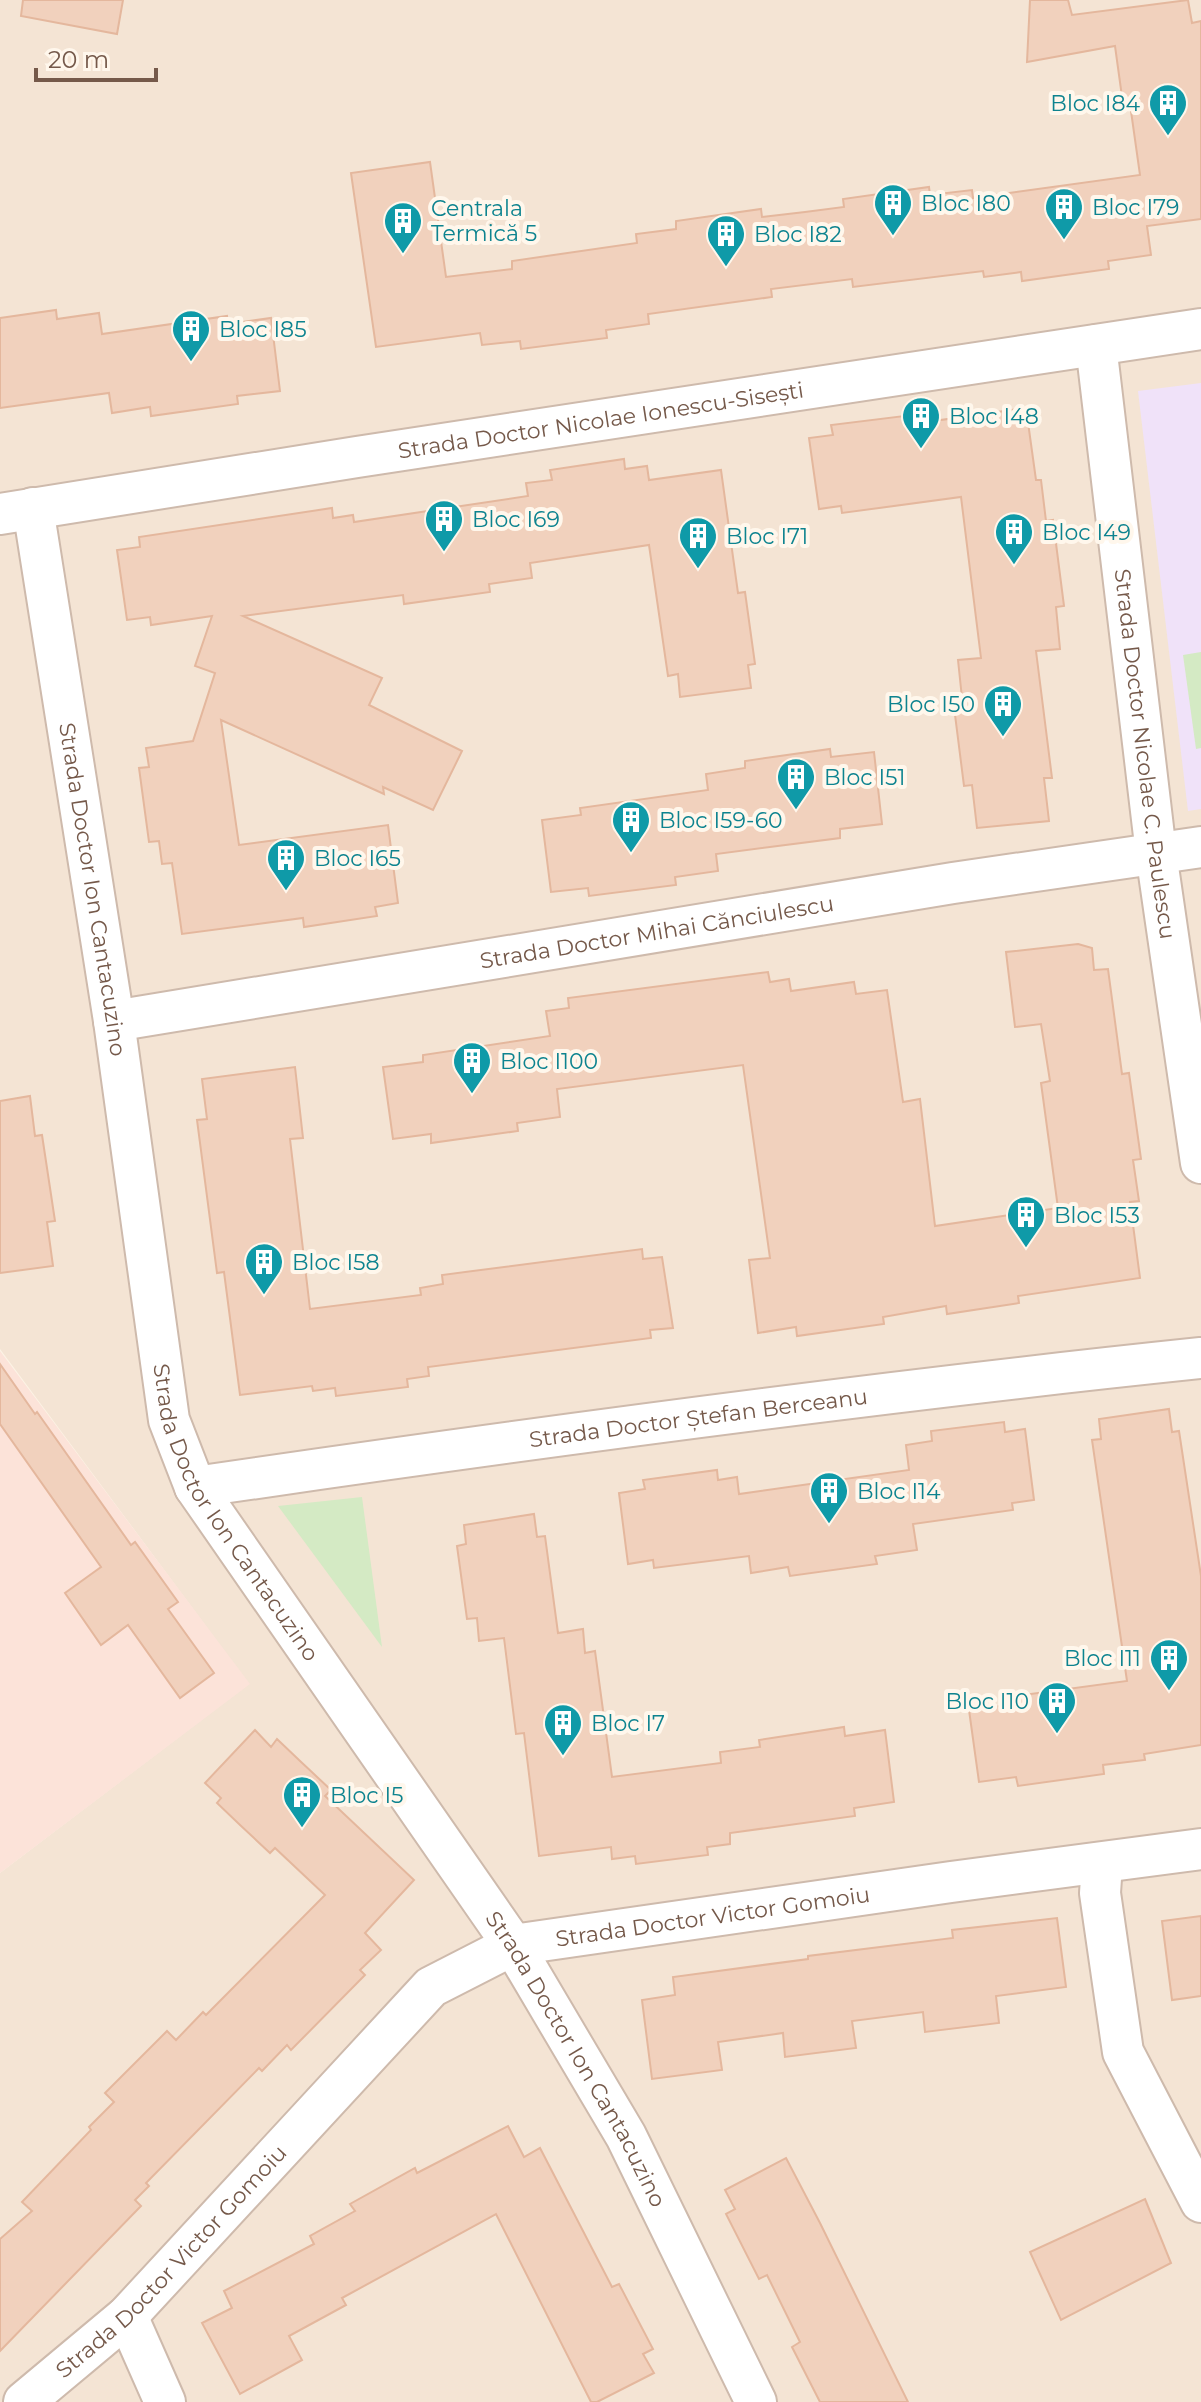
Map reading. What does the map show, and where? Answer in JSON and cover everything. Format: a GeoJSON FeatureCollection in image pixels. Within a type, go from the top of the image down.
{"type":"FeatureCollection","features":[{"type":"Feature","properties":{"kind":"street","name":"Strada Doctor Nicolae Ionescu-Sisești"},"geometry":{"type":"LineString","coordinates":[[16,511],[1201,329]]}},
{"type":"Feature","properties":{"kind":"street","name":"Strada Doctor Nicolae C. Paulescu"},"geometry":{"type":"LineString","coordinates":[[1096,345],[1156,853],[1201,1163]]}},
{"type":"Feature","properties":{"kind":"street","name":"Strada Doctor Ion Cantacuzino"},"geometry":{"type":"LineString","coordinates":[[16,511],[114,1021],[169,1420],[195,1487],[513,1945],[626,2136],[749,2400]]}},
{"type":"Feature","properties":{"kind":"street","name":"Strada Doctor Mihai Cănciulescu"},"geometry":{"type":"LineString","coordinates":[[114,1021],[953,883],[1201,847]]}},
{"type":"Feature","properties":{"kind":"street","name":"Strada Doctor Ștefan Berceanu"},"geometry":{"type":"LineString","coordinates":[[195,1487],[741,1413],[1201,1358]]}},
{"type":"Feature","properties":{"kind":"street","name":"Strada Doctor Victor Gomoiu"},"geometry":{"type":"LineString","coordinates":[[24,2402],[127,2316],[431,1987],[513,1945],[1201,1849]]}},
{"type":"Feature","properties":{"kind":"street"},"geometry":{"type":"LineString","coordinates":[[1102,1863],[1100,1893],[1123,2052],[1201,2202]]}},
{"type":"Feature","properties":{"kind":"street"},"geometry":{"type":"LineString","coordinates":[[127,2316],[165,2402]]}},
{"type":"Feature","properties":{"kind":"shaded area"},"geometry":{"type":"Polygon","coordinates":[[[0,0],[1201,0],[1201,2402],[0,2402],[0,1873],[249,1684],[0,1349],[0,0]]]}},
{"type":"Feature","properties":{"kind":"shaded area"},"geometry":{"type":"Polygon","coordinates":[[[1201,383],[1201,809],[1188,811],[1138,391],[1201,383]]]}},
{"type":"Feature","properties":{"kind":"shaded area"},"geometry":{"type":"Polygon","coordinates":[[[0,1351],[250,1684],[0,1873],[0,1351]]]}},
{"type":"Feature","properties":{"kind":"green space"},"geometry":{"type":"Polygon","coordinates":[[[1201,652],[1201,748],[1196,749],[1183,655],[1201,652]]]}},
{"type":"Feature","properties":{"kind":"green space"},"geometry":{"type":"Polygon","coordinates":[[[362,1497],[382,1647],[278,1506],[362,1497]]]}},
{"type":"Feature","properties":{"kind":"building"},"geometry":{"type":"Polygon","coordinates":[[[23,0],[123,0],[117,34],[21,16],[23,0]]]}},
{"type":"Feature","properties":{"kind":"building"},"geometry":{"type":"Polygon","coordinates":[[[1030,0],[1068,0],[1072,15],[1188,0],[1192,23],[1201,21],[1201,219],[1147,226],[1151,255],[1108,261],[1109,269],[1022,281],[1021,272],[984,277],[983,271],[853,287],[852,279],[771,289],[772,297],[648,314],[649,324],[606,330],[607,338],[521,349],[520,341],[482,345],[480,333],[376,347],[351,173],[430,162],[446,277],[512,269],[512,261],[637,243],[636,234],[676,229],[676,221],[761,209],[762,217],[844,207],[843,199],[929,187],[930,195],[972,190],[973,198],[1140,175],[1130,104],[1123,104],[1115,46],[1027,62],[1030,0]]]}},
{"type":"Feature","properties":{"kind":"building"},"geometry":{"type":"Polygon","coordinates":[[[56,310],[57,319],[99,313],[102,334],[227,316],[228,324],[271,318],[280,391],[237,396],[238,404],[151,416],[150,407],[112,413],[109,393],[0,408],[0,318],[56,310]]]}},
{"type":"Feature","properties":{"kind":"building"},"geometry":{"type":"Polygon","coordinates":[[[1026,408],[1036,480],[1041,480],[1046,521],[1053,520],[1064,606],[1056,607],[1060,649],[1036,651],[1052,778],[1044,778],[1049,821],[977,828],[972,785],[964,786],[953,699],[962,698],[958,660],[981,658],[961,497],[842,513],[841,506],[819,509],[809,438],[833,435],[831,425],[904,416],[905,425],[1026,408]]]}},
{"type":"Feature","properties":{"kind":"building"},"geometry":{"type":"Polygon","coordinates":[[[624,459],[625,469],[647,466],[649,480],[721,470],[738,593],[745,592],[755,664],[748,665],[751,688],[680,697],[678,674],[668,676],[649,545],[530,563],[532,578],[489,584],[490,592],[404,604],[403,595],[243,616],[382,678],[369,705],[462,751],[433,810],[383,787],[384,794],[221,720],[239,845],[388,825],[398,903],[375,907],[377,916],[304,927],[303,918],[182,934],[172,863],[162,864],[159,841],[149,842],[139,768],[149,767],[146,748],[193,741],[215,673],[195,666],[212,616],[151,625],[150,617],[127,620],[117,550],[140,547],[139,537],[332,508],[333,518],[353,515],[354,522],[528,496],[526,483],[552,480],[550,470],[624,459]]]}},
{"type":"Feature","properties":{"kind":"building"},"geometry":{"type":"Polygon","coordinates":[[[830,749],[831,757],[874,752],[882,824],[840,829],[840,838],[716,854],[718,871],[675,877],[676,885],[589,896],[588,888],[551,892],[542,820],[581,815],[580,808],[708,790],[706,774],[745,768],[745,761],[830,749]]]}},
{"type":"Feature","properties":{"kind":"building"},"geometry":{"type":"Polygon","coordinates":[[[1078,944],[1092,948],[1094,970],[1108,969],[1122,1074],[1129,1073],[1141,1159],[1133,1160],[1139,1201],[1130,1202],[1140,1278],[1018,1296],[1019,1303],[947,1314],[946,1306],[883,1317],[884,1324],[797,1336],[796,1327],[758,1333],[749,1260],[770,1258],[743,1065],[557,1089],[560,1117],[517,1123],[518,1131],[431,1143],[431,1134],[393,1139],[383,1067],[423,1062],[423,1055],[550,1036],[546,1011],[569,1008],[568,998],[768,972],[770,982],[789,979],[791,991],[854,982],[856,994],[887,990],[903,1102],[920,1099],[935,1226],[1058,1208],[1041,1083],[1050,1081],[1041,1024],[1015,1027],[1006,952],[1078,944]]]}},
{"type":"Feature","properties":{"kind":"building"},"geometry":{"type":"Polygon","coordinates":[[[295,1067],[303,1138],[290,1139],[310,1309],[421,1295],[420,1288],[443,1284],[442,1275],[642,1249],[643,1259],[662,1257],[673,1328],[650,1330],[651,1338],[428,1367],[429,1376],[407,1379],[408,1387],[336,1396],[335,1388],[313,1391],[312,1386],[240,1395],[224,1272],[217,1273],[197,1120],[207,1119],[202,1079],[295,1067]]]}},
{"type":"Feature","properties":{"kind":"building"},"geometry":{"type":"Polygon","coordinates":[[[30,1096],[35,1136],[42,1135],[55,1221],[47,1222],[53,1266],[0,1273],[0,1101],[30,1096]]]}},
{"type":"Feature","properties":{"kind":"building"},"geometry":{"type":"Polygon","coordinates":[[[0,1364],[131,1545],[135,1542],[178,1602],[168,1609],[214,1673],[180,1698],[128,1625],[101,1645],[65,1593],[101,1567],[0,1424],[0,1364]]]}},
{"type":"Feature","properties":{"kind":"building"},"geometry":{"type":"Polygon","coordinates":[[[1169,1409],[1172,1432],[1179,1431],[1201,1576],[1201,1745],[1144,1754],[1145,1760],[1103,1765],[1104,1774],[1018,1786],[1016,1777],[979,1782],[969,1710],[1009,1705],[1008,1697],[1127,1681],[1092,1440],[1101,1439],[1099,1419],[1169,1409]]]}},
{"type":"Feature","properties":{"kind":"building"},"geometry":{"type":"Polygon","coordinates":[[[1004,1422],[1005,1432],[1025,1429],[1034,1500],[1012,1503],[1013,1510],[913,1524],[917,1550],[875,1556],[877,1564],[790,1576],[788,1567],[751,1573],[749,1556],[654,1568],[653,1560],[628,1564],[619,1493],[645,1489],[643,1480],[717,1470],[718,1480],[737,1477],[739,1494],[909,1470],[906,1445],[932,1441],[931,1431],[1004,1422]]]}},
{"type":"Feature","properties":{"kind":"building"},"geometry":{"type":"Polygon","coordinates":[[[534,1514],[537,1537],[545,1536],[558,1633],[583,1629],[585,1653],[595,1651],[612,1777],[721,1763],[720,1752],[760,1747],[759,1740],[844,1727],[845,1736],[885,1730],[894,1802],[854,1808],[855,1816],[730,1833],[730,1844],[707,1847],[708,1855],[636,1864],[635,1856],[612,1859],[611,1847],[539,1856],[524,1733],[516,1734],[504,1638],[479,1641],[477,1618],[467,1619],[457,1546],[466,1544],[464,1525],[534,1514]]]}},
{"type":"Feature","properties":{"kind":"building"},"geometry":{"type":"Polygon","coordinates":[[[255,1730],[271,1747],[277,1739],[331,1790],[325,1796],[414,1880],[365,1933],[381,1950],[360,1970],[365,1975],[291,2050],[287,2045],[262,2071],[259,2068],[146,2183],[149,2186],[135,2200],[141,2206],[0,2351],[0,2239],[32,2211],[22,2202],[114,2102],[105,2093],[167,2031],[176,2040],[203,2012],[206,2015],[325,1895],[275,1848],[270,1853],[217,1803],[221,1798],[205,1783],[255,1730]]]}},
{"type":"Feature","properties":{"kind":"building"},"geometry":{"type":"Polygon","coordinates":[[[1201,1916],[1201,1996],[1172,2000],[1162,1921],[1201,1916]]]}},
{"type":"Feature","properties":{"kind":"building"},"geometry":{"type":"Polygon","coordinates":[[[1057,1918],[1066,1987],[996,1996],[999,2023],[925,2032],[923,2012],[852,2021],[856,2048],[785,2057],[783,2033],[718,2042],[722,2070],[652,2079],[642,2000],[675,1995],[673,1977],[953,1938],[952,1930],[1057,1918]]]}},
{"type":"Feature","properties":{"kind":"building"},"geometry":{"type":"Polygon","coordinates":[[[508,2126],[524,2157],[540,2148],[612,2287],[619,2284],[653,2349],[643,2354],[654,2373],[597,2402],[591,2402],[496,2214],[342,2298],[346,2305],[289,2336],[302,2360],[240,2394],[202,2323],[232,2308],[224,2291],[314,2244],[310,2236],[355,2211],[350,2204],[415,2168],[417,2173],[508,2126]]]}},
{"type":"Feature","properties":{"kind":"building"},"geometry":{"type":"Polygon","coordinates":[[[786,2158],[908,2402],[820,2402],[792,2347],[800,2342],[767,2275],[759,2279],[726,2214],[735,2209],[725,2190],[786,2158]]]}},
{"type":"Feature","properties":{"kind":"building"},"geometry":{"type":"Polygon","coordinates":[[[1145,2199],[1171,2263],[1061,2320],[1030,2252],[1145,2199]]]}},
{"type":"Feature","properties":{"kind":"place","name":"Bloc I84"},"geometry":{"type":"Point","coordinates":[1168,137]}},
{"type":"Feature","properties":{"kind":"place","name":"Bloc I80"},"geometry":{"type":"Point","coordinates":[893,237]}},
{"type":"Feature","properties":{"kind":"place","name":"Bloc I79"},"geometry":{"type":"Point","coordinates":[1064,241]}},
{"type":"Feature","properties":{"kind":"place","name":"Centrala Termică 5"},"geometry":{"type":"Point","coordinates":[403,255]}},
{"type":"Feature","properties":{"kind":"place","name":"Bloc I82"},"geometry":{"type":"Point","coordinates":[726,268]}},
{"type":"Feature","properties":{"kind":"place","name":"Bloc I85"},"geometry":{"type":"Point","coordinates":[191,363]}},
{"type":"Feature","properties":{"kind":"place","name":"Bloc I48"},"geometry":{"type":"Point","coordinates":[921,450]}},
{"type":"Feature","properties":{"kind":"place","name":"Bloc I69"},"geometry":{"type":"Point","coordinates":[444,553]}},
{"type":"Feature","properties":{"kind":"place","name":"Bloc I49"},"geometry":{"type":"Point","coordinates":[1014,566]}},
{"type":"Feature","properties":{"kind":"place","name":"Bloc I71"},"geometry":{"type":"Point","coordinates":[698,570]}},
{"type":"Feature","properties":{"kind":"place","name":"Bloc I50"},"geometry":{"type":"Point","coordinates":[1003,738]}},
{"type":"Feature","properties":{"kind":"place","name":"Bloc I51"},"geometry":{"type":"Point","coordinates":[796,811]}},
{"type":"Feature","properties":{"kind":"place","name":"Bloc I59-60"},"geometry":{"type":"Point","coordinates":[631,854]}},
{"type":"Feature","properties":{"kind":"place","name":"Bloc I65"},"geometry":{"type":"Point","coordinates":[286,892]}},
{"type":"Feature","properties":{"kind":"place","name":"Bloc I100"},"geometry":{"type":"Point","coordinates":[472,1095]}},
{"type":"Feature","properties":{"kind":"place","name":"Bloc I53"},"geometry":{"type":"Point","coordinates":[1026,1249]}},
{"type":"Feature","properties":{"kind":"place","name":"Bloc I58"},"geometry":{"type":"Point","coordinates":[264,1296]}},
{"type":"Feature","properties":{"kind":"place","name":"Bloc I14"},"geometry":{"type":"Point","coordinates":[829,1525]}},
{"type":"Feature","properties":{"kind":"place","name":"Bloc I11"},"geometry":{"type":"Point","coordinates":[1169,1692]}},
{"type":"Feature","properties":{"kind":"place","name":"Bloc I10"},"geometry":{"type":"Point","coordinates":[1057,1735]}},
{"type":"Feature","properties":{"kind":"place","name":"Bloc I7"},"geometry":{"type":"Point","coordinates":[563,1757]}},
{"type":"Feature","properties":{"kind":"place","name":"Bloc I5"},"geometry":{"type":"Point","coordinates":[302,1829]}}]}
